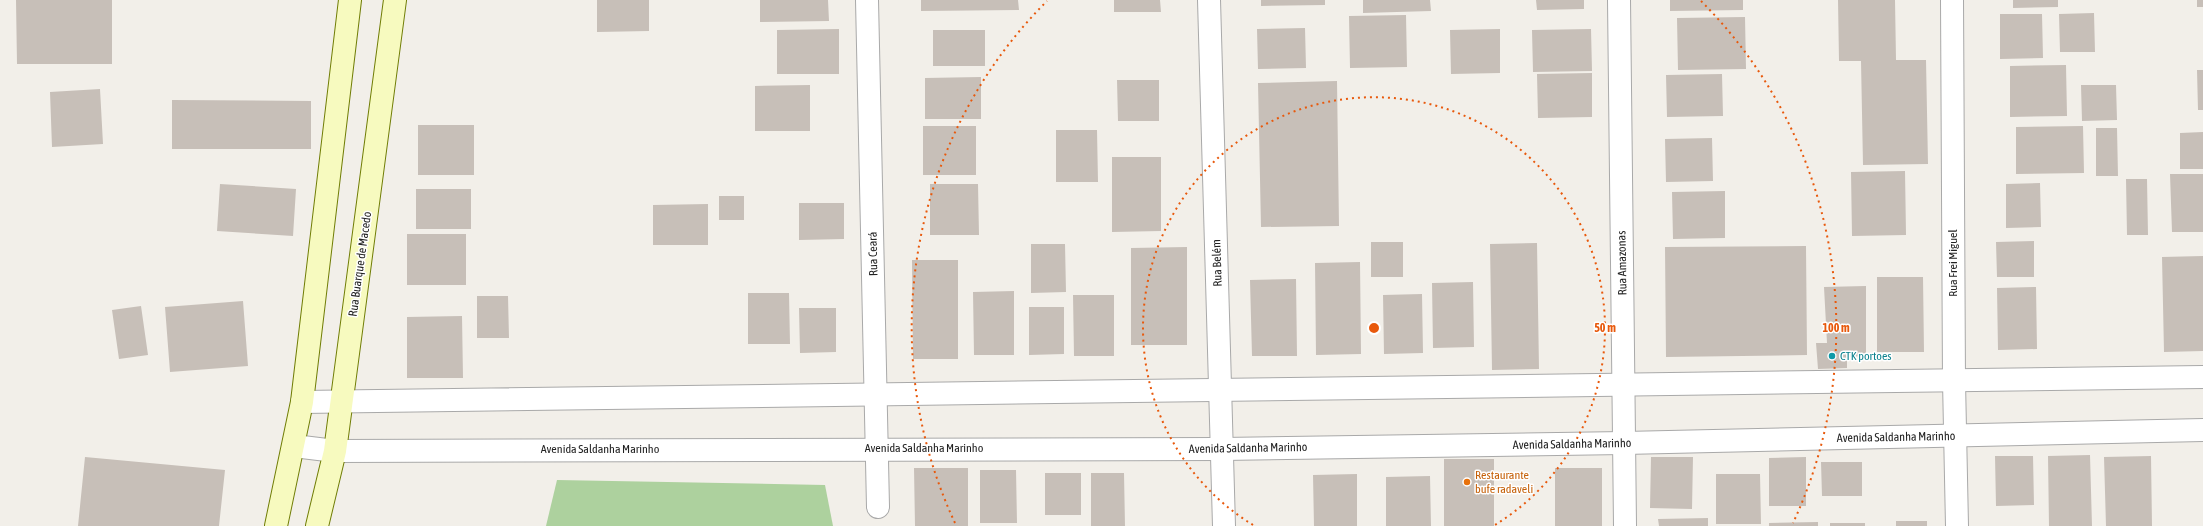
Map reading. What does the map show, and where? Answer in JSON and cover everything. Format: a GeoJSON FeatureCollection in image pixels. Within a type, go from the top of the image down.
{"type":"FeatureCollection","features":[{"type":"Feature","properties":{"kind":"main road"},"geometry":{"type":"LineString","coordinates":[[276,526],[302,402],[350,0]]}},
{"type":"Feature","properties":{"kind":"main road","name":"Rua Buarque de Macedo"},"geometry":{"type":"LineString","coordinates":[[317,526],[335,451],[395,0]]}},
{"type":"Feature","properties":{"kind":"street","name":"Rua Ceará"},"geometry":{"type":"LineString","coordinates":[[867,0],[878,448],[878,507]]}},
{"type":"Feature","properties":{"kind":"street","name":"Rua Belém"},"geometry":{"type":"LineString","coordinates":[[1209,0],[1224,526]]}},
{"type":"Feature","properties":{"kind":"street","name":"Rua Amazonas"},"geometry":{"type":"LineString","coordinates":[[1619,0],[1625,526]]}},
{"type":"Feature","properties":{"kind":"street","name":"Rua Frei Miguel"},"geometry":{"type":"LineString","coordinates":[[1952,0],[1954,381],[1957,526]]}},
{"type":"Feature","properties":{"kind":"street"},"geometry":{"type":"LineString","coordinates":[[302,402],[2203,378]]}},
{"type":"Feature","properties":{"kind":"street","name":"Avenida Saldanha Marinho"},"geometry":{"type":"LineString","coordinates":[[294,446],[335,451],[878,448],[1222,449],[1624,443],[2203,430]]}},
{"type":"Feature","properties":{"kind":"green space"},"geometry":{"type":"Polygon","coordinates":[[[557,480],[825,485],[833,526],[546,526],[557,480]]]}},
{"type":"Feature","properties":{"kind":"building"},"geometry":{"type":"Polygon","coordinates":[[[16,0],[112,0],[112,64],[17,64],[16,0]]]}},
{"type":"Feature","properties":{"kind":"building"},"geometry":{"type":"Polygon","coordinates":[[[597,0],[649,0],[649,31],[597,32],[597,0]]]}},
{"type":"Feature","properties":{"kind":"building"},"geometry":{"type":"Polygon","coordinates":[[[760,0],[828,0],[829,21],[760,22],[760,0]]]}},
{"type":"Feature","properties":{"kind":"building"},"geometry":{"type":"Polygon","coordinates":[[[921,0],[1018,0],[1019,10],[921,11],[921,0]]]}},
{"type":"Feature","properties":{"kind":"building"},"geometry":{"type":"Polygon","coordinates":[[[1114,0],[1160,0],[1161,12],[1114,12],[1114,0]]]}},
{"type":"Feature","properties":{"kind":"building"},"geometry":{"type":"Polygon","coordinates":[[[1261,0],[1325,0],[1325,5],[1261,6],[1261,0]]]}},
{"type":"Feature","properties":{"kind":"building"},"geometry":{"type":"Polygon","coordinates":[[[1363,0],[1430,0],[1431,11],[1363,13],[1363,0]]]}},
{"type":"Feature","properties":{"kind":"building"},"geometry":{"type":"Polygon","coordinates":[[[1536,0],[1584,0],[1584,9],[1537,10],[1536,0]]]}},
{"type":"Feature","properties":{"kind":"building"},"geometry":{"type":"Polygon","coordinates":[[[1670,0],[1743,0],[1743,10],[1670,11],[1670,0]]]}},
{"type":"Feature","properties":{"kind":"building"},"geometry":{"type":"Polygon","coordinates":[[[1838,0],[1895,0],[1896,60],[1926,60],[1928,164],[1863,165],[1861,61],[1839,61],[1838,0]]]}},
{"type":"Feature","properties":{"kind":"building"},"geometry":{"type":"Polygon","coordinates":[[[2013,0],[2058,0],[2058,7],[2013,8],[2013,0]]]}},
{"type":"Feature","properties":{"kind":"building"},"geometry":{"type":"Polygon","coordinates":[[[2197,0],[2203,0],[2203,7],[2197,7],[2197,0]]]}},
{"type":"Feature","properties":{"kind":"building"},"geometry":{"type":"Polygon","coordinates":[[[2094,13],[2095,52],[2060,52],[2059,14],[2094,13]]]}},
{"type":"Feature","properties":{"kind":"building"},"geometry":{"type":"Polygon","coordinates":[[[2000,14],[2042,14],[2043,58],[2000,59],[2000,14]]]}},
{"type":"Feature","properties":{"kind":"building"},"geometry":{"type":"Polygon","coordinates":[[[1406,15],[1407,67],[1350,68],[1349,16],[1406,15]]]}},
{"type":"Feature","properties":{"kind":"building"},"geometry":{"type":"Polygon","coordinates":[[[1745,17],[1746,69],[1678,70],[1677,18],[1745,17]]]}},
{"type":"Feature","properties":{"kind":"building"},"geometry":{"type":"Polygon","coordinates":[[[1305,28],[1306,68],[1258,69],[1257,29],[1305,28]]]}},
{"type":"Feature","properties":{"kind":"building"},"geometry":{"type":"Polygon","coordinates":[[[839,29],[839,74],[777,74],[777,30],[839,29]]]}},
{"type":"Feature","properties":{"kind":"building"},"geometry":{"type":"Polygon","coordinates":[[[1500,29],[1500,73],[1451,74],[1450,30],[1500,29]]]}},
{"type":"Feature","properties":{"kind":"building"},"geometry":{"type":"Polygon","coordinates":[[[1591,29],[1592,71],[1533,72],[1532,30],[1591,29]]]}},
{"type":"Feature","properties":{"kind":"building"},"geometry":{"type":"Polygon","coordinates":[[[933,30],[985,30],[985,66],[933,66],[933,30]]]}},
{"type":"Feature","properties":{"kind":"building"},"geometry":{"type":"Polygon","coordinates":[[[2066,65],[2067,116],[2010,117],[2010,66],[2066,65]]]}},
{"type":"Feature","properties":{"kind":"building"},"geometry":{"type":"Polygon","coordinates":[[[2197,70],[2203,70],[2203,110],[2198,110],[2197,70]]]}},
{"type":"Feature","properties":{"kind":"building"},"geometry":{"type":"Polygon","coordinates":[[[1592,73],[1592,117],[1538,118],[1537,74],[1592,73]]]}},
{"type":"Feature","properties":{"kind":"building"},"geometry":{"type":"Polygon","coordinates":[[[1722,74],[1723,116],[1667,117],[1666,75],[1722,74]]]}},
{"type":"Feature","properties":{"kind":"building"},"geometry":{"type":"Polygon","coordinates":[[[981,77],[981,119],[925,119],[925,78],[981,77]]]}},
{"type":"Feature","properties":{"kind":"building"},"geometry":{"type":"Polygon","coordinates":[[[1117,80],[1159,80],[1159,121],[1118,121],[1117,80]]]}},
{"type":"Feature","properties":{"kind":"building"},"geometry":{"type":"Polygon","coordinates":[[[1337,81],[1339,226],[1261,227],[1258,83],[1337,81]]]}},
{"type":"Feature","properties":{"kind":"building"},"geometry":{"type":"Polygon","coordinates":[[[810,85],[810,131],[755,131],[755,86],[810,85]]]}},
{"type":"Feature","properties":{"kind":"building"},"geometry":{"type":"Polygon","coordinates":[[[2081,85],[2116,85],[2117,120],[2082,121],[2081,85]]]}},
{"type":"Feature","properties":{"kind":"building"},"geometry":{"type":"Polygon","coordinates":[[[100,89],[103,144],[52,147],[50,92],[100,89]]]}},
{"type":"Feature","properties":{"kind":"building"},"geometry":{"type":"Polygon","coordinates":[[[172,100],[311,101],[311,149],[172,149],[172,100]]]}},
{"type":"Feature","properties":{"kind":"building"},"geometry":{"type":"Polygon","coordinates":[[[418,125],[474,125],[474,175],[418,175],[418,125]]]}},
{"type":"Feature","properties":{"kind":"building"},"geometry":{"type":"Polygon","coordinates":[[[923,126],[976,126],[976,175],[923,175],[923,126]]]}},
{"type":"Feature","properties":{"kind":"building"},"geometry":{"type":"Polygon","coordinates":[[[2083,126],[2084,173],[2016,174],[2016,127],[2083,126]]]}},
{"type":"Feature","properties":{"kind":"building"},"geometry":{"type":"Polygon","coordinates":[[[2096,128],[2117,128],[2118,176],[2096,176],[2096,128]]]}},
{"type":"Feature","properties":{"kind":"building"},"geometry":{"type":"Polygon","coordinates":[[[1056,130],[1097,130],[1098,182],[1056,182],[1056,130]]]}},
{"type":"Feature","properties":{"kind":"building"},"geometry":{"type":"Polygon","coordinates":[[[2203,132],[2203,169],[2180,169],[2180,133],[2203,132]]]}},
{"type":"Feature","properties":{"kind":"building"},"geometry":{"type":"Polygon","coordinates":[[[1712,138],[1713,181],[1666,182],[1665,139],[1712,138]]]}},
{"type":"Feature","properties":{"kind":"building"},"geometry":{"type":"Polygon","coordinates":[[[1112,157],[1161,157],[1161,231],[1112,232],[1112,157]]]}},
{"type":"Feature","properties":{"kind":"building"},"geometry":{"type":"Polygon","coordinates":[[[1905,171],[1906,235],[1852,236],[1851,172],[1905,171]]]}},
{"type":"Feature","properties":{"kind":"building"},"geometry":{"type":"Polygon","coordinates":[[[2170,174],[2203,174],[2203,232],[2172,232],[2170,174]]]}},
{"type":"Feature","properties":{"kind":"building"},"geometry":{"type":"Polygon","coordinates":[[[2126,179],[2147,179],[2148,235],[2127,235],[2126,179]]]}},
{"type":"Feature","properties":{"kind":"building"},"geometry":{"type":"Polygon","coordinates":[[[2040,183],[2041,227],[2006,228],[2006,184],[2040,183]]]}},
{"type":"Feature","properties":{"kind":"building"},"geometry":{"type":"Polygon","coordinates":[[[220,184],[296,189],[293,236],[217,231],[220,184]]]}},
{"type":"Feature","properties":{"kind":"building"},"geometry":{"type":"Polygon","coordinates":[[[930,184],[978,184],[979,235],[930,235],[930,184]]]}},
{"type":"Feature","properties":{"kind":"building"},"geometry":{"type":"Polygon","coordinates":[[[416,189],[471,189],[471,229],[416,229],[416,189]]]}},
{"type":"Feature","properties":{"kind":"building"},"geometry":{"type":"Polygon","coordinates":[[[1725,191],[1725,238],[1673,239],[1672,192],[1725,191]]]}},
{"type":"Feature","properties":{"kind":"building"},"geometry":{"type":"Polygon","coordinates":[[[719,196],[744,196],[744,220],[719,220],[719,196]]]}},
{"type":"Feature","properties":{"kind":"building"},"geometry":{"type":"Polygon","coordinates":[[[799,203],[844,203],[844,239],[799,240],[799,203]]]}},
{"type":"Feature","properties":{"kind":"building"},"geometry":{"type":"Polygon","coordinates":[[[708,204],[708,245],[653,245],[653,205],[708,204]]]}},
{"type":"Feature","properties":{"kind":"building"},"geometry":{"type":"Polygon","coordinates":[[[407,234],[466,234],[466,285],[407,285],[407,234]]]}},
{"type":"Feature","properties":{"kind":"building"},"geometry":{"type":"Polygon","coordinates":[[[2034,241],[2034,277],[1997,277],[1996,242],[2034,241]]]}},
{"type":"Feature","properties":{"kind":"building"},"geometry":{"type":"Polygon","coordinates":[[[1371,242],[1403,242],[1403,277],[1371,277],[1371,242]]]}},
{"type":"Feature","properties":{"kind":"building"},"geometry":{"type":"Polygon","coordinates":[[[1537,243],[1539,369],[1492,370],[1490,244],[1537,243]]]}},
{"type":"Feature","properties":{"kind":"building"},"geometry":{"type":"Polygon","coordinates":[[[1031,244],[1065,244],[1066,292],[1031,293],[1031,244]]]}},
{"type":"Feature","properties":{"kind":"building"},"geometry":{"type":"Polygon","coordinates":[[[1806,246],[1807,355],[1666,357],[1665,247],[1806,246]]]}},
{"type":"Feature","properties":{"kind":"building"},"geometry":{"type":"Polygon","coordinates":[[[1187,247],[1187,345],[1131,345],[1131,248],[1187,247]]]}},
{"type":"Feature","properties":{"kind":"building"},"geometry":{"type":"Polygon","coordinates":[[[2203,256],[2203,351],[2164,352],[2162,257],[2203,256]]]}},
{"type":"Feature","properties":{"kind":"building"},"geometry":{"type":"Polygon","coordinates":[[[912,260],[958,260],[958,359],[913,359],[912,260]]]}},
{"type":"Feature","properties":{"kind":"building"},"geometry":{"type":"Polygon","coordinates":[[[1360,262],[1361,354],[1316,355],[1315,263],[1360,262]]]}},
{"type":"Feature","properties":{"kind":"building"},"geometry":{"type":"Polygon","coordinates":[[[1877,277],[1923,277],[1924,352],[1877,352],[1877,277]]]}},
{"type":"Feature","properties":{"kind":"building"},"geometry":{"type":"Polygon","coordinates":[[[1296,279],[1297,356],[1252,356],[1250,280],[1296,279]]]}},
{"type":"Feature","properties":{"kind":"building"},"geometry":{"type":"Polygon","coordinates":[[[1473,282],[1474,347],[1433,348],[1432,283],[1473,282]]]}},
{"type":"Feature","properties":{"kind":"building"},"geometry":{"type":"Polygon","coordinates":[[[1866,286],[1866,356],[1847,357],[1847,368],[1818,369],[1816,343],[1827,343],[1824,287],[1866,286]]]}},
{"type":"Feature","properties":{"kind":"building"},"geometry":{"type":"Polygon","coordinates":[[[2036,287],[2037,349],[1998,350],[1997,288],[2036,287]]]}},
{"type":"Feature","properties":{"kind":"building"},"geometry":{"type":"Polygon","coordinates":[[[1014,291],[1014,355],[974,355],[973,292],[1014,291]]]}},
{"type":"Feature","properties":{"kind":"building"},"geometry":{"type":"Polygon","coordinates":[[[748,293],[789,293],[790,344],[748,344],[748,293]]]}},
{"type":"Feature","properties":{"kind":"building"},"geometry":{"type":"Polygon","coordinates":[[[1422,294],[1423,353],[1384,354],[1383,295],[1422,294]]]}},
{"type":"Feature","properties":{"kind":"building"},"geometry":{"type":"Polygon","coordinates":[[[1073,295],[1114,295],[1114,356],[1074,356],[1073,295]]]}},
{"type":"Feature","properties":{"kind":"building"},"geometry":{"type":"Polygon","coordinates":[[[477,296],[508,296],[509,338],[477,338],[477,296]]]}},
{"type":"Feature","properties":{"kind":"building"},"geometry":{"type":"Polygon","coordinates":[[[243,301],[248,366],[170,372],[165,307],[243,301]]]}},
{"type":"Feature","properties":{"kind":"building"},"geometry":{"type":"Polygon","coordinates":[[[141,306],[148,355],[119,359],[112,310],[141,306]]]}},
{"type":"Feature","properties":{"kind":"building"},"geometry":{"type":"Polygon","coordinates":[[[1029,307],[1064,307],[1064,354],[1029,355],[1029,307]]]}},
{"type":"Feature","properties":{"kind":"building"},"geometry":{"type":"Polygon","coordinates":[[[799,308],[836,308],[836,352],[800,353],[799,308]]]}},
{"type":"Feature","properties":{"kind":"building"},"geometry":{"type":"Polygon","coordinates":[[[462,316],[463,378],[407,378],[407,317],[462,316]]]}},
{"type":"Feature","properties":{"kind":"building"},"geometry":{"type":"Polygon","coordinates":[[[2090,455],[2092,526],[2049,526],[2048,456],[2090,455]]]}},
{"type":"Feature","properties":{"kind":"building"},"geometry":{"type":"Polygon","coordinates":[[[1995,456],[2033,456],[2034,505],[1996,506],[1995,456]]]}},
{"type":"Feature","properties":{"kind":"building"},"geometry":{"type":"Polygon","coordinates":[[[2151,456],[2152,526],[2106,526],[2104,457],[2151,456]]]}},
{"type":"Feature","properties":{"kind":"building"},"geometry":{"type":"Polygon","coordinates":[[[85,457],[225,470],[219,526],[78,526],[85,457]]]}},
{"type":"Feature","properties":{"kind":"building"},"geometry":{"type":"Polygon","coordinates":[[[1651,457],[1693,457],[1692,509],[1650,508],[1651,457]]]}},
{"type":"Feature","properties":{"kind":"building"},"geometry":{"type":"Polygon","coordinates":[[[1806,457],[1806,506],[1769,506],[1769,458],[1806,457]]]}},
{"type":"Feature","properties":{"kind":"building"},"geometry":{"type":"Polygon","coordinates":[[[1444,459],[1494,459],[1494,526],[1444,526],[1444,459]]]}},
{"type":"Feature","properties":{"kind":"building"},"geometry":{"type":"Polygon","coordinates":[[[1821,462],[1862,462],[1862,496],[1822,496],[1821,462]]]}},
{"type":"Feature","properties":{"kind":"building"},"geometry":{"type":"Polygon","coordinates":[[[914,468],[968,468],[968,526],[915,526],[914,468]]]}},
{"type":"Feature","properties":{"kind":"building"},"geometry":{"type":"Polygon","coordinates":[[[1555,468],[1602,468],[1602,526],[1555,526],[1555,468]]]}},
{"type":"Feature","properties":{"kind":"building"},"geometry":{"type":"Polygon","coordinates":[[[980,470],[1016,470],[1017,523],[980,523],[980,470]]]}},
{"type":"Feature","properties":{"kind":"building"},"geometry":{"type":"Polygon","coordinates":[[[1045,473],[1081,473],[1081,515],[1045,515],[1045,473]]]}},
{"type":"Feature","properties":{"kind":"building"},"geometry":{"type":"Polygon","coordinates":[[[1091,473],[1124,473],[1125,526],[1091,526],[1091,473]]]}},
{"type":"Feature","properties":{"kind":"building"},"geometry":{"type":"Polygon","coordinates":[[[1357,474],[1357,526],[1314,526],[1313,475],[1357,474]]]}},
{"type":"Feature","properties":{"kind":"building"},"geometry":{"type":"Polygon","coordinates":[[[1716,474],[1760,474],[1761,524],[1716,524],[1716,474]]]}},
{"type":"Feature","properties":{"kind":"building"},"geometry":{"type":"Polygon","coordinates":[[[1430,476],[1431,526],[1386,526],[1386,477],[1430,476]]]}},
{"type":"Feature","properties":{"kind":"building"},"geometry":{"type":"Polygon","coordinates":[[[1708,518],[1708,526],[1659,526],[1658,519],[1708,518]]]}},
{"type":"Feature","properties":{"kind":"building"},"geometry":{"type":"Polygon","coordinates":[[[1896,521],[1927,521],[1927,526],[1896,526],[1896,521]]]}},
{"type":"Feature","properties":{"kind":"building"},"geometry":{"type":"Polygon","coordinates":[[[1818,522],[1818,526],[1769,526],[1769,523],[1818,522]]]}},
{"type":"Feature","properties":{"kind":"building"},"geometry":{"type":"Polygon","coordinates":[[[1830,523],[1865,523],[1865,526],[1830,526],[1830,523]]]}},
{"type":"Feature","properties":{"kind":"place","name":"CTK portoes"},"geometry":{"type":"Point","coordinates":[1832,356]}},
{"type":"Feature","properties":{"kind":"place","name":"Restaurante bufe radaveli"},"geometry":{"type":"Point","coordinates":[1467,482]}}]}
